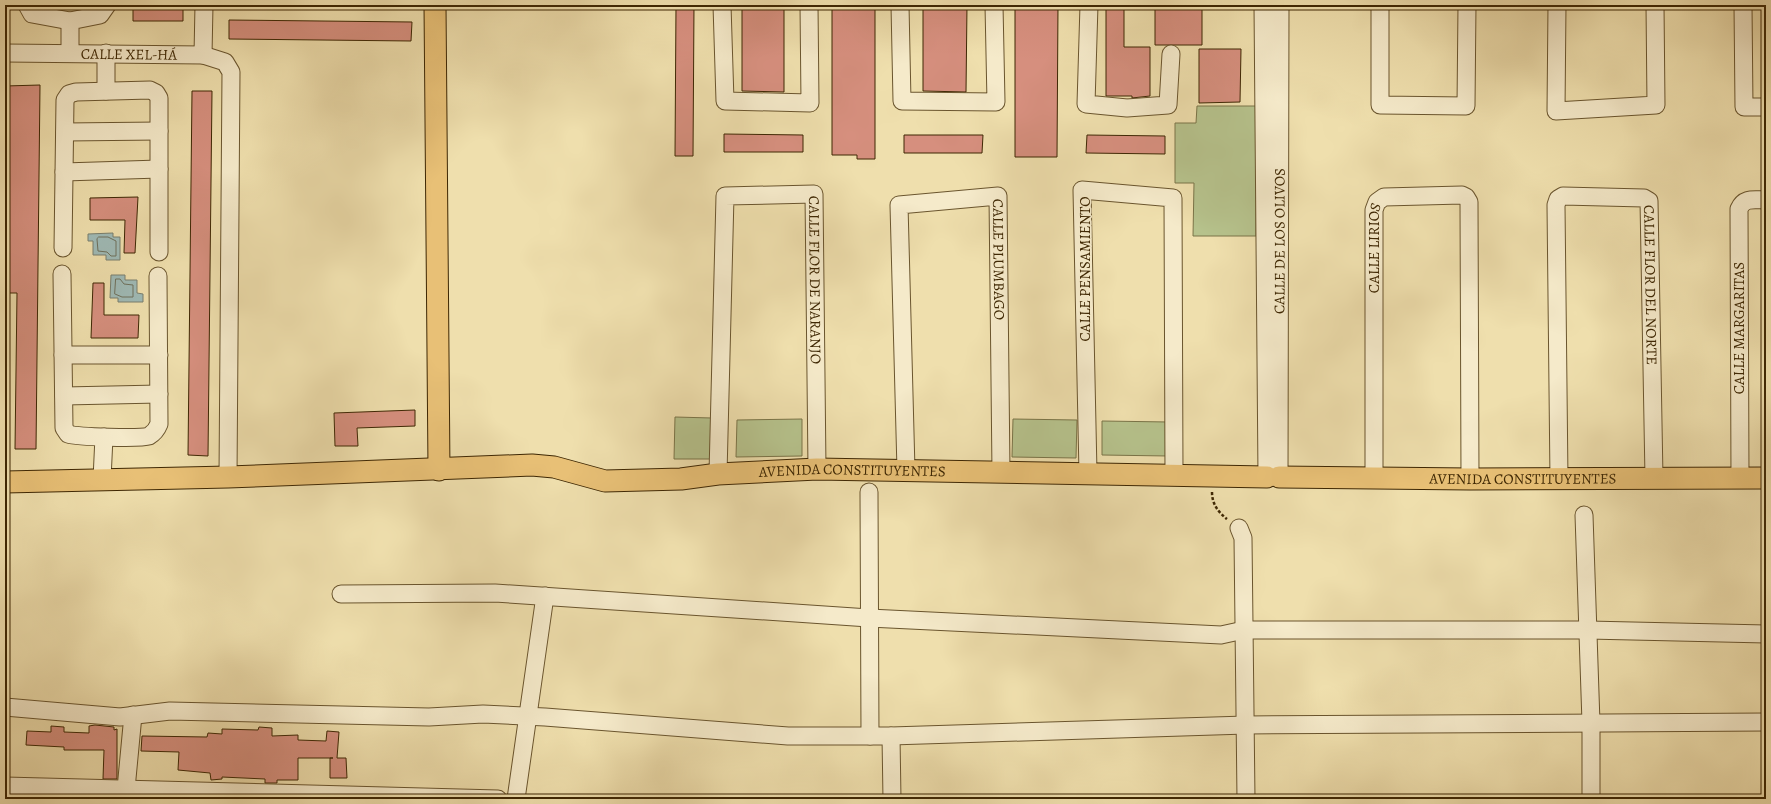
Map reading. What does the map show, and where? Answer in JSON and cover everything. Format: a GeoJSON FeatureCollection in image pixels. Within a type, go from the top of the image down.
{"type":"FeatureCollection","features":[{"type":"Feature","properties":{"kind":"main road"},"geometry":{"type":"LineString","coordinates":[[435,5],[439,470]]}},
{"type":"Feature","properties":{"kind":"main road","name":"AVENIDA CONSTITUYENTES"},"geometry":{"type":"LineString","coordinates":[[5,482],[228,477],[439,470],[532,465],[554,467],[605,481],[681,479],[718,474],[817,469],[1470,479],[1766,478]]}},
{"type":"Feature","properties":{"kind":"street"},"geometry":{"type":"LineString","coordinates":[[27,5],[32,14],[70,21],[100,16],[107,5]]}},
{"type":"Feature","properties":{"kind":"street"},"geometry":{"type":"LineString","coordinates":[[204,5],[204,54],[225,62],[231,72],[228,477]]}},
{"type":"Feature","properties":{"kind":"street"},"geometry":{"type":"LineString","coordinates":[[722,5],[725,100],[810,103],[809,5]]}},
{"type":"Feature","properties":{"kind":"street"},"geometry":{"type":"LineString","coordinates":[[900,5],[902,101],[996,102],[994,5]]}},
{"type":"Feature","properties":{"kind":"street"},"geometry":{"type":"LineString","coordinates":[[1088,5],[1086,104],[1127,108],[1168,105],[1171,54]]}},
{"type":"Feature","properties":{"kind":"street","name":"CALLE DE LOS OLIVOS"},"geometry":{"type":"LineString","coordinates":[[1262,5],[1273,477]]}},
{"type":"Feature","properties":{"kind":"street","name":"CALLE DE LOS OLIVOS"},"geometry":{"type":"LineString","coordinates":[[1273,477],[1280,5]]}},
{"type":"Feature","properties":{"kind":"street"},"geometry":{"type":"LineString","coordinates":[[1380,5],[1380,104],[1466,106],[1467,5]]}},
{"type":"Feature","properties":{"kind":"street"},"geometry":{"type":"LineString","coordinates":[[1557,5],[1556,111],[1656,105],[1655,5]]}},
{"type":"Feature","properties":{"kind":"street"},"geometry":{"type":"LineString","coordinates":[[1743,5],[1744,107],[1766,108]]}},
{"type":"Feature","properties":{"kind":"street"},"geometry":{"type":"LineString","coordinates":[[70,21],[70,53]]}},
{"type":"Feature","properties":{"kind":"street","name":"CALLE XEL-HÁ"},"geometry":{"type":"LineString","coordinates":[[5,53],[204,54]]}},
{"type":"Feature","properties":{"kind":"street"},"geometry":{"type":"LineString","coordinates":[[106,53],[106,91]]}},
{"type":"Feature","properties":{"kind":"street"},"geometry":{"type":"LineString","coordinates":[[63,248],[65,100],[69,94],[76,92],[150,90],[156,93],[158,98],[159,252]]}},
{"type":"Feature","properties":{"kind":"street"},"geometry":{"type":"LineString","coordinates":[[65,132],[159,131]]}},
{"type":"Feature","properties":{"kind":"street"},"geometry":{"type":"LineString","coordinates":[[64,172],[159,169]]}},
{"type":"Feature","properties":{"kind":"street","name":"CALLE PENSAMIENTO"},"geometry":{"type":"LineString","coordinates":[[1088,473],[1082,190],[1173,198],[1174,474]]}},
{"type":"Feature","properties":{"kind":"street","name":"CALLE FLOR DE NARANJO"},"geometry":{"type":"LineString","coordinates":[[718,474],[724,196],[814,194],[817,469]]}},
{"type":"Feature","properties":{"kind":"street","name":"CALLE LIRIOS"},"geometry":{"type":"LineString","coordinates":[[1374,477],[1374,210],[1377,202],[1384,197],[1462,195],[1466,197],[1469,202],[1470,479]]}},
{"type":"Feature","properties":{"kind":"street","name":"CALLE PLUMBAGO"},"geometry":{"type":"LineString","coordinates":[[906,470],[898,205],[998,196],[1001,472]]}},
{"type":"Feature","properties":{"kind":"street","name":"CALLE FLOR DEL NORTE"},"geometry":{"type":"LineString","coordinates":[[1559,479],[1556,205],[1558,199],[1563,196],[1644,198],[1650,201],[1654,478]]}},
{"type":"Feature","properties":{"kind":"street","name":"CALLE MARGARITAS"},"geometry":{"type":"LineString","coordinates":[[1740,478],[1739,209],[1742,203],[1747,200],[1766,200]]}},
{"type":"Feature","properties":{"kind":"street"},"geometry":{"type":"LineString","coordinates":[[62,274],[64,428],[68,434],[104,437],[148,436],[155,432],[159,424],[158,276]]}},
{"type":"Feature","properties":{"kind":"street"},"geometry":{"type":"LineString","coordinates":[[63,355],[159,355]]}},
{"type":"Feature","properties":{"kind":"street"},"geometry":{"type":"LineString","coordinates":[[64,396],[159,394]]}},
{"type":"Feature","properties":{"kind":"street"},"geometry":{"type":"LineString","coordinates":[[102,480],[104,437]]}},
{"type":"Feature","properties":{"kind":"street"},"geometry":{"type":"LineString","coordinates":[[869,492],[870,736]]}},
{"type":"Feature","properties":{"kind":"street"},"geometry":{"type":"LineString","coordinates":[[1584,515],[1592,723],[1592,799]]}},
{"type":"Feature","properties":{"kind":"street"},"geometry":{"type":"LineString","coordinates":[[1239,528],[1243,538],[1246,799]]}},
{"type":"Feature","properties":{"kind":"street"},"geometry":{"type":"LineString","coordinates":[[341,594],[495,593],[869,618],[1221,635],[1244,630],[1588,630],[1766,634]]}},
{"type":"Feature","properties":{"kind":"street"},"geometry":{"type":"LineString","coordinates":[[516,799],[527,716],[546,596]]}},
{"type":"Feature","properties":{"kind":"street"},"geometry":{"type":"LineString","coordinates":[[5,707],[120,717],[170,711],[389,717],[429,717],[483,714],[788,736],[891,736],[1246,725],[1766,722]]}},
{"type":"Feature","properties":{"kind":"street"},"geometry":{"type":"LineString","coordinates":[[126,790],[133,715]]}},
{"type":"Feature","properties":{"kind":"street"},"geometry":{"type":"LineString","coordinates":[[891,736],[892,799]]}},
{"type":"Feature","properties":{"kind":"street"},"geometry":{"type":"LineString","coordinates":[[5,786],[498,799]]}},
{"type":"Feature","properties":{"kind":"path"},"geometry":{"type":"LineString","coordinates":[[1211,476],[1212,500],[1220,513],[1239,528]]}},
{"type":"Feature","properties":{"kind":"green space"},"geometry":{"type":"Polygon","coordinates":[[[1197,106],[1257,106],[1256,236],[1193,236],[1194,183],[1175,183],[1175,123],[1196,123],[1197,106]]]}},
{"type":"Feature","properties":{"kind":"green space"},"geometry":{"type":"Polygon","coordinates":[[[675,417],[712,418],[711,459],[674,459],[675,417]]]}},
{"type":"Feature","properties":{"kind":"green space"},"geometry":{"type":"Polygon","coordinates":[[[802,419],[802,456],[736,457],[737,420],[802,419]]]}},
{"type":"Feature","properties":{"kind":"green space"},"geometry":{"type":"Polygon","coordinates":[[[1013,419],[1077,420],[1076,458],[1012,457],[1013,419]]]}},
{"type":"Feature","properties":{"kind":"green space"},"geometry":{"type":"Polygon","coordinates":[[[1102,421],[1169,422],[1168,456],[1102,455],[1102,421]]]}},
{"type":"Feature","properties":{"kind":"water"},"geometry":{"type":"Polygon","coordinates":[[[113,233],[113,237],[120,237],[120,260],[106,260],[106,255],[93,255],[93,241],[88,241],[88,234],[113,233]]]}},
{"type":"Feature","properties":{"kind":"water"},"geometry":{"type":"Polygon","coordinates":[[[111,275],[125,275],[125,280],[137,280],[137,293],[143,294],[143,302],[118,302],[118,298],[110,298],[111,275]]]}},
{"type":"Feature","properties":{"kind":"building"},"geometry":{"type":"Polygon","coordinates":[[[133,5],[183,5],[183,21],[133,21],[133,5]]]}},
{"type":"Feature","properties":{"kind":"building"},"geometry":{"type":"Polygon","coordinates":[[[676,5],[694,5],[693,156],[675,156],[676,5]]]}},
{"type":"Feature","properties":{"kind":"building"},"geometry":{"type":"Polygon","coordinates":[[[742,5],[784,5],[784,92],[742,91],[742,5]]]}},
{"type":"Feature","properties":{"kind":"building"},"geometry":{"type":"Polygon","coordinates":[[[832,5],[875,5],[875,159],[857,159],[857,155],[832,155],[832,5]]]}},
{"type":"Feature","properties":{"kind":"building"},"geometry":{"type":"Polygon","coordinates":[[[923,5],[967,5],[966,92],[923,91],[923,5]]]}},
{"type":"Feature","properties":{"kind":"building"},"geometry":{"type":"Polygon","coordinates":[[[1015,5],[1058,5],[1057,157],[1015,157],[1015,5]]]}},
{"type":"Feature","properties":{"kind":"building"},"geometry":{"type":"Polygon","coordinates":[[[1106,5],[1124,5],[1124,47],[1150,47],[1150,96],[1132,98],[1132,96],[1106,96],[1106,5]]]}},
{"type":"Feature","properties":{"kind":"building"},"geometry":{"type":"Polygon","coordinates":[[[1155,5],[1202,5],[1202,45],[1155,45],[1155,5]]]}},
{"type":"Feature","properties":{"kind":"building"},"geometry":{"type":"Polygon","coordinates":[[[229,20],[412,22],[411,41],[229,39],[229,20]]]}},
{"type":"Feature","properties":{"kind":"building"},"geometry":{"type":"Polygon","coordinates":[[[1199,49],[1241,49],[1240,102],[1199,103],[1199,49]]]}},
{"type":"Feature","properties":{"kind":"building"},"geometry":{"type":"Polygon","coordinates":[[[40,85],[36,449],[15,449],[17,293],[5,293],[5,86],[40,85]]]}},
{"type":"Feature","properties":{"kind":"building"},"geometry":{"type":"Polygon","coordinates":[[[192,91],[212,91],[208,456],[188,455],[192,91]]]}},
{"type":"Feature","properties":{"kind":"building"},"geometry":{"type":"Polygon","coordinates":[[[724,134],[803,135],[803,152],[724,152],[724,134]]]}},
{"type":"Feature","properties":{"kind":"building"},"geometry":{"type":"Polygon","coordinates":[[[904,135],[983,135],[982,153],[904,153],[904,135]]]}},
{"type":"Feature","properties":{"kind":"building"},"geometry":{"type":"Polygon","coordinates":[[[1087,135],[1165,136],[1165,154],[1086,153],[1087,135]]]}},
{"type":"Feature","properties":{"kind":"building"},"geometry":{"type":"Polygon","coordinates":[[[138,197],[135,253],[124,253],[125,220],[90,220],[90,198],[138,197]]]}},
{"type":"Feature","properties":{"kind":"building"},"geometry":{"type":"Polygon","coordinates":[[[93,283],[104,283],[104,315],[139,315],[138,338],[91,338],[93,283]]]}},
{"type":"Feature","properties":{"kind":"building"},"geometry":{"type":"Polygon","coordinates":[[[415,410],[415,426],[357,428],[358,446],[335,446],[334,413],[415,410]]]}},
{"type":"Feature","properties":{"kind":"building"},"geometry":{"type":"Polygon","coordinates":[[[95,725],[114,727],[114,730],[117,729],[117,779],[103,779],[104,750],[64,750],[64,747],[26,745],[27,731],[51,732],[51,726],[64,727],[64,732],[89,733],[89,726],[95,725]]]}},
{"type":"Feature","properties":{"kind":"building"},"geometry":{"type":"Polygon","coordinates":[[[259,727],[272,728],[272,736],[298,735],[298,740],[326,741],[327,731],[339,732],[337,758],[346,758],[347,778],[330,778],[330,758],[298,758],[298,780],[277,780],[277,783],[265,783],[265,779],[222,777],[222,779],[211,780],[210,773],[178,770],[179,752],[141,751],[142,736],[207,737],[208,733],[222,734],[222,729],[258,730],[259,727]]]}}]}
